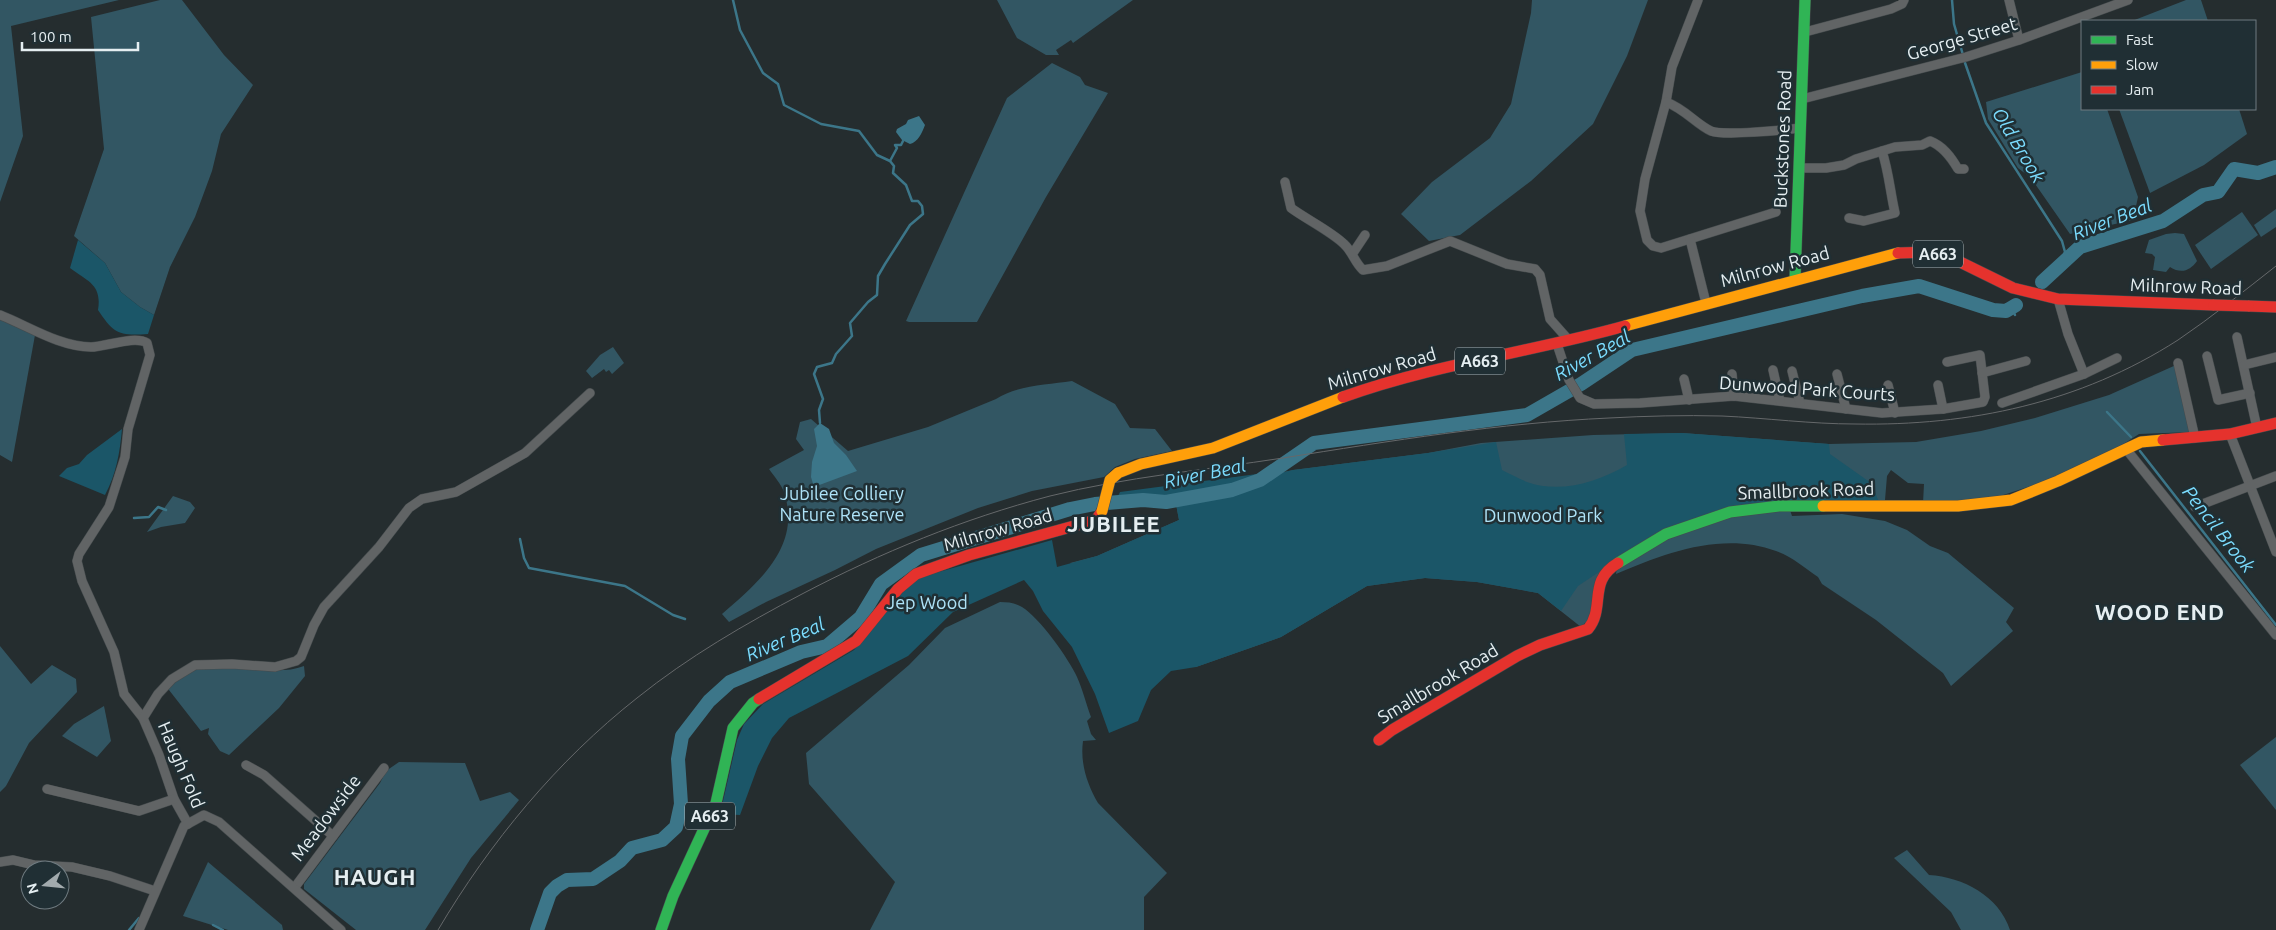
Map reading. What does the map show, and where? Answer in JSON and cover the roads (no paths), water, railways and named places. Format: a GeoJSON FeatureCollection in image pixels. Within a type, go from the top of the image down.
{"type":"FeatureCollection","features":[{"type":"Feature","properties":{"kind":"main road","name":"Buckstones Road"},"geometry":{"type":"LineString","coordinates":[[1795,280],[1805,0]]}},
{"type":"Feature","properties":{"kind":"main road","name":"Milnrow Road"},"geometry":{"type":"LineString","coordinates":[[661,930],[673,896],[716,803],[733,728],[754,703],[856,641],[898,589],[916,574],[969,555],[1096,520],[1102,511],[1110,480],[1118,473],[1141,464],[1214,448],[1346,396],[1391,381],[1562,343],[1706,303],[1904,252],[1918,251],[1952,258],[2013,288],[2058,299],[2276,307]]}},
{"type":"Feature","properties":{"kind":"main road","name":"Smallbrook Road"},"geometry":{"type":"LineString","coordinates":[[1379,740],[1518,656],[1540,645],[1588,629],[1593,623],[1601,579],[1606,570],[1666,534],[1704,520],[1730,512],[1779,506],[1958,506],[2011,500],[2141,442],[2230,434],[2276,423]]}},
{"type":"Feature","properties":{"kind":"street"},"geometry":{"type":"LineString","coordinates":[[1698,0],[1672,67],[1666,102],[1645,179],[1640,211],[1647,240],[1654,246],[1661,248],[1776,212]]}},
{"type":"Feature","properties":{"kind":"street"},"geometry":{"type":"LineString","coordinates":[[1804,32],[1891,9],[1902,4],[1904,0]]}},
{"type":"Feature","properties":{"kind":"street"},"geometry":{"type":"LineString","coordinates":[[2009,0],[2019,40]]}},
{"type":"Feature","properties":{"kind":"street","name":"George Street"},"geometry":{"type":"LineString","coordinates":[[1802,99],[1961,58],[2019,40],[2128,0]]}},
{"type":"Feature","properties":{"kind":"street"},"geometry":{"type":"LineString","coordinates":[[1666,102],[1680,107],[1712,132],[1758,132],[1800,128]]}},
{"type":"Feature","properties":{"kind":"street"},"geometry":{"type":"LineString","coordinates":[[1799,168],[1826,168],[1844,165],[1882,151],[1908,145],[1922,145],[1930,141],[1939,146],[1952,158],[1958,169],[1964,169]]}},
{"type":"Feature","properties":{"kind":"street"},"geometry":{"type":"LineString","coordinates":[[1849,218],[1864,221],[1895,213],[1890,192],[1889,172],[1882,151]]}},
{"type":"Feature","properties":{"kind":"street"},"geometry":{"type":"LineString","coordinates":[[1285,182],[1291,208],[1343,242],[1353,253],[1365,235]]}},
{"type":"Feature","properties":{"kind":"street"},"geometry":{"type":"LineString","coordinates":[[1690,240],[1706,303]]}},
{"type":"Feature","properties":{"kind":"street","name":"Dunwood Park Courts"},"geometry":{"type":"LineString","coordinates":[[1353,253],[1359,267],[1363,270],[1372,270],[1450,241],[1506,264],[1535,269],[1540,275],[1550,319],[1566,337],[1562,343],[1569,380],[1580,398],[1594,404],[1734,396],[1895,413],[1943,409],[1984,402],[1980,355],[1947,362]]}},
{"type":"Feature","properties":{"kind":"street"},"geometry":{"type":"LineString","coordinates":[[2058,299],[2068,334],[2084,374]]}},
{"type":"Feature","properties":{"kind":"street","name":"Haugh Fold"},"geometry":{"type":"LineString","coordinates":[[0,315],[58,340],[77,345],[91,347],[136,340],[147,342],[150,355],[128,429],[124,457],[109,507],[79,554],[78,561],[82,582],[114,652],[124,694],[144,718],[160,755],[174,799],[186,825]]}},
{"type":"Feature","properties":{"kind":"street"},"geometry":{"type":"LineString","coordinates":[[2237,337],[2257,428]]}},
{"type":"Feature","properties":{"kind":"street"},"geometry":{"type":"LineString","coordinates":[[2207,356],[2218,400],[2250,393]]}},
{"type":"Feature","properties":{"kind":"street"},"geometry":{"type":"LineString","coordinates":[[2244,366],[2276,357]]}},
{"type":"Feature","properties":{"kind":"street"},"geometry":{"type":"LineString","coordinates":[[2002,403],[2084,374],[2116,358]]}},
{"type":"Feature","properties":{"kind":"street"},"geometry":{"type":"LineString","coordinates":[[1982,372],[2026,361]]}},
{"type":"Feature","properties":{"kind":"street"},"geometry":{"type":"LineString","coordinates":[[2178,363],[2195,438]]}},
{"type":"Feature","properties":{"kind":"street"},"geometry":{"type":"LineString","coordinates":[[1773,370],[1780,401]]}},
{"type":"Feature","properties":{"kind":"street"},"geometry":{"type":"LineString","coordinates":[[1792,371],[1800,403]]}},
{"type":"Feature","properties":{"kind":"street"},"geometry":{"type":"LineString","coordinates":[[1732,374],[1734,396]]}},
{"type":"Feature","properties":{"kind":"street"},"geometry":{"type":"LineString","coordinates":[[1837,374],[1846,409]]}},
{"type":"Feature","properties":{"kind":"street"},"geometry":{"type":"LineString","coordinates":[[1684,379],[1689,400]]}},
{"type":"Feature","properties":{"kind":"street"},"geometry":{"type":"LineString","coordinates":[[1888,385],[1895,413]]}},
{"type":"Feature","properties":{"kind":"street"},"geometry":{"type":"LineString","coordinates":[[1938,386],[1943,409]]}},
{"type":"Feature","properties":{"kind":"street"},"geometry":{"type":"LineString","coordinates":[[144,718],[158,694],[172,679],[195,665],[232,664],[275,667],[296,661],[301,657],[314,625],[324,607],[379,547],[409,508],[422,499],[456,492],[525,453],[590,393]]}},
{"type":"Feature","properties":{"kind":"street"},"geometry":{"type":"LineString","coordinates":[[2230,434],[2273,536],[2276,552]]}},
{"type":"Feature","properties":{"kind":"street"},"geometry":{"type":"LineString","coordinates":[[2126,449],[2276,635]]}},
{"type":"Feature","properties":{"kind":"street"},"geometry":{"type":"LineString","coordinates":[[2194,508],[2276,476]]}},
{"type":"Feature","properties":{"kind":"street"},"geometry":{"type":"LineString","coordinates":[[246,765],[264,775],[333,836]]}},
{"type":"Feature","properties":{"kind":"street","name":"Meadowside"},"geometry":{"type":"LineString","coordinates":[[295,887],[384,768]]}},
{"type":"Feature","properties":{"kind":"street"},"geometry":{"type":"LineString","coordinates":[[47,789],[139,811],[174,799]]}},
{"type":"Feature","properties":{"kind":"street"},"geometry":{"type":"LineString","coordinates":[[139,930],[186,825],[204,815],[219,822],[342,930]]}},
{"type":"Feature","properties":{"kind":"street"},"geometry":{"type":"LineString","coordinates":[[0,862],[12,860],[34,865],[72,868],[110,876],[156,891]]}},
{"type":"Feature","properties":{"kind":"waterway"},"geometry":{"type":"LineString","coordinates":[[733,0],[740,30],[763,73],[778,84],[784,105],[821,124],[859,131],[877,155],[890,161],[894,166],[893,173],[906,185],[912,201],[918,201],[922,206],[923,214],[910,225],[878,276],[877,295],[868,302],[850,323],[852,336],[836,354],[832,363],[817,367],[814,374],[823,399],[819,410],[820,423]]}},
{"type":"Feature","properties":{"kind":"waterway","name":"Old Brook"},"geometry":{"type":"LineString","coordinates":[[1952,0],[1954,24],[1963,55]]}},
{"type":"Feature","properties":{"kind":"waterway","name":"Old Brook"},"geometry":{"type":"LineString","coordinates":[[1964,60],[1986,123],[2062,241],[2065,252],[2059,267]]}},
{"type":"Feature","properties":{"kind":"waterway"},"geometry":{"type":"LineString","coordinates":[[890,161],[897,148],[895,145],[901,145],[903,141]]}},
{"type":"Feature","properties":{"kind":"waterway","name":"River Beal"},"geometry":{"type":"LineString","coordinates":[[2042,282],[2080,247],[2163,221],[2203,195],[2218,192],[2234,169],[2258,173],[2276,167]]}},
{"type":"Feature","properties":{"kind":"waterway","name":"River Beal"},"geometry":{"type":"LineString","coordinates":[[537,930],[550,893],[557,886],[567,880],[593,879],[620,861],[632,848],[662,840],[676,827],[681,804],[678,759],[682,736],[709,701],[730,682],[801,652],[827,646],[861,617],[881,584],[921,555],[1070,509],[1095,504],[1143,500],[1166,502],[1232,490],[1260,480],[1314,443],[1527,415],[1581,384],[1632,350],[1862,296],[1919,286],[1993,310],[2006,311],[2016,305]]}},
{"type":"Feature","properties":{"kind":"waterway","name":"Pencil Brook"},"geometry":{"type":"LineString","coordinates":[[2012,309],[2015,315]]}},
{"type":"Feature","properties":{"kind":"waterway","name":"Pencil Brook"},"geometry":{"type":"LineString","coordinates":[[2107,412],[2131,437]]}},
{"type":"Feature","properties":{"kind":"waterway","name":"Pencil Brook"},"geometry":{"type":"LineString","coordinates":[[2140,451],[2276,625]]}},
{"type":"Feature","properties":{"kind":"waterway"},"geometry":{"type":"LineString","coordinates":[[134,518],[149,517],[158,507],[166,510]]}},
{"type":"Feature","properties":{"kind":"waterway"},"geometry":{"type":"LineString","coordinates":[[520,539],[524,558],[529,568],[625,586],[673,615],[685,619]]}},
{"type":"Feature","properties":{"kind":"waterway"},"geometry":{"type":"LineString","coordinates":[[129,930],[139,918]]}},
{"type":"Feature","properties":{"kind":"waterway"},"geometry":{"type":"LineString","coordinates":[[213,925],[223,930]]}},
{"type":"Feature","properties":{"kind":"tram line"},"geometry":{"type":"LineString","coordinates":[[438,930],[480,865],[527,805],[579,748],[656,683],[738,629],[781,605],[862,564],[954,526],[1018,505],[1079,489],[1166,474],[1486,428],[1568,420],[1651,416],[1722,416],[1822,423],[1898,424],[1982,415],[2063,395],[2141,362],[2191,331],[2276,266]]}},
{"type":"Feature","properties":{"kind":"district","name":"JUBILEE"},"geometry":{"type":"Point","coordinates":[1114,524]}},
{"type":"Feature","properties":{"kind":"district","name":"WOOD END"},"geometry":{"type":"Point","coordinates":[2160,612]}},
{"type":"Feature","properties":{"kind":"district","name":"HAUGH"},"geometry":{"type":"Point","coordinates":[375,877]}},
{"type":"Feature","properties":{"kind":"park label","name":"Jubilee Colliery Nature Reserve"},"geometry":{"type":"Point","coordinates":[842,504]}},
{"type":"Feature","properties":{"kind":"park label","name":"Dunwood Park"},"geometry":{"type":"Point","coordinates":[1543,516]}},
{"type":"Feature","properties":{"kind":"park label","name":"Jep Wood"},"geometry":{"type":"Point","coordinates":[927,603]}}]}
